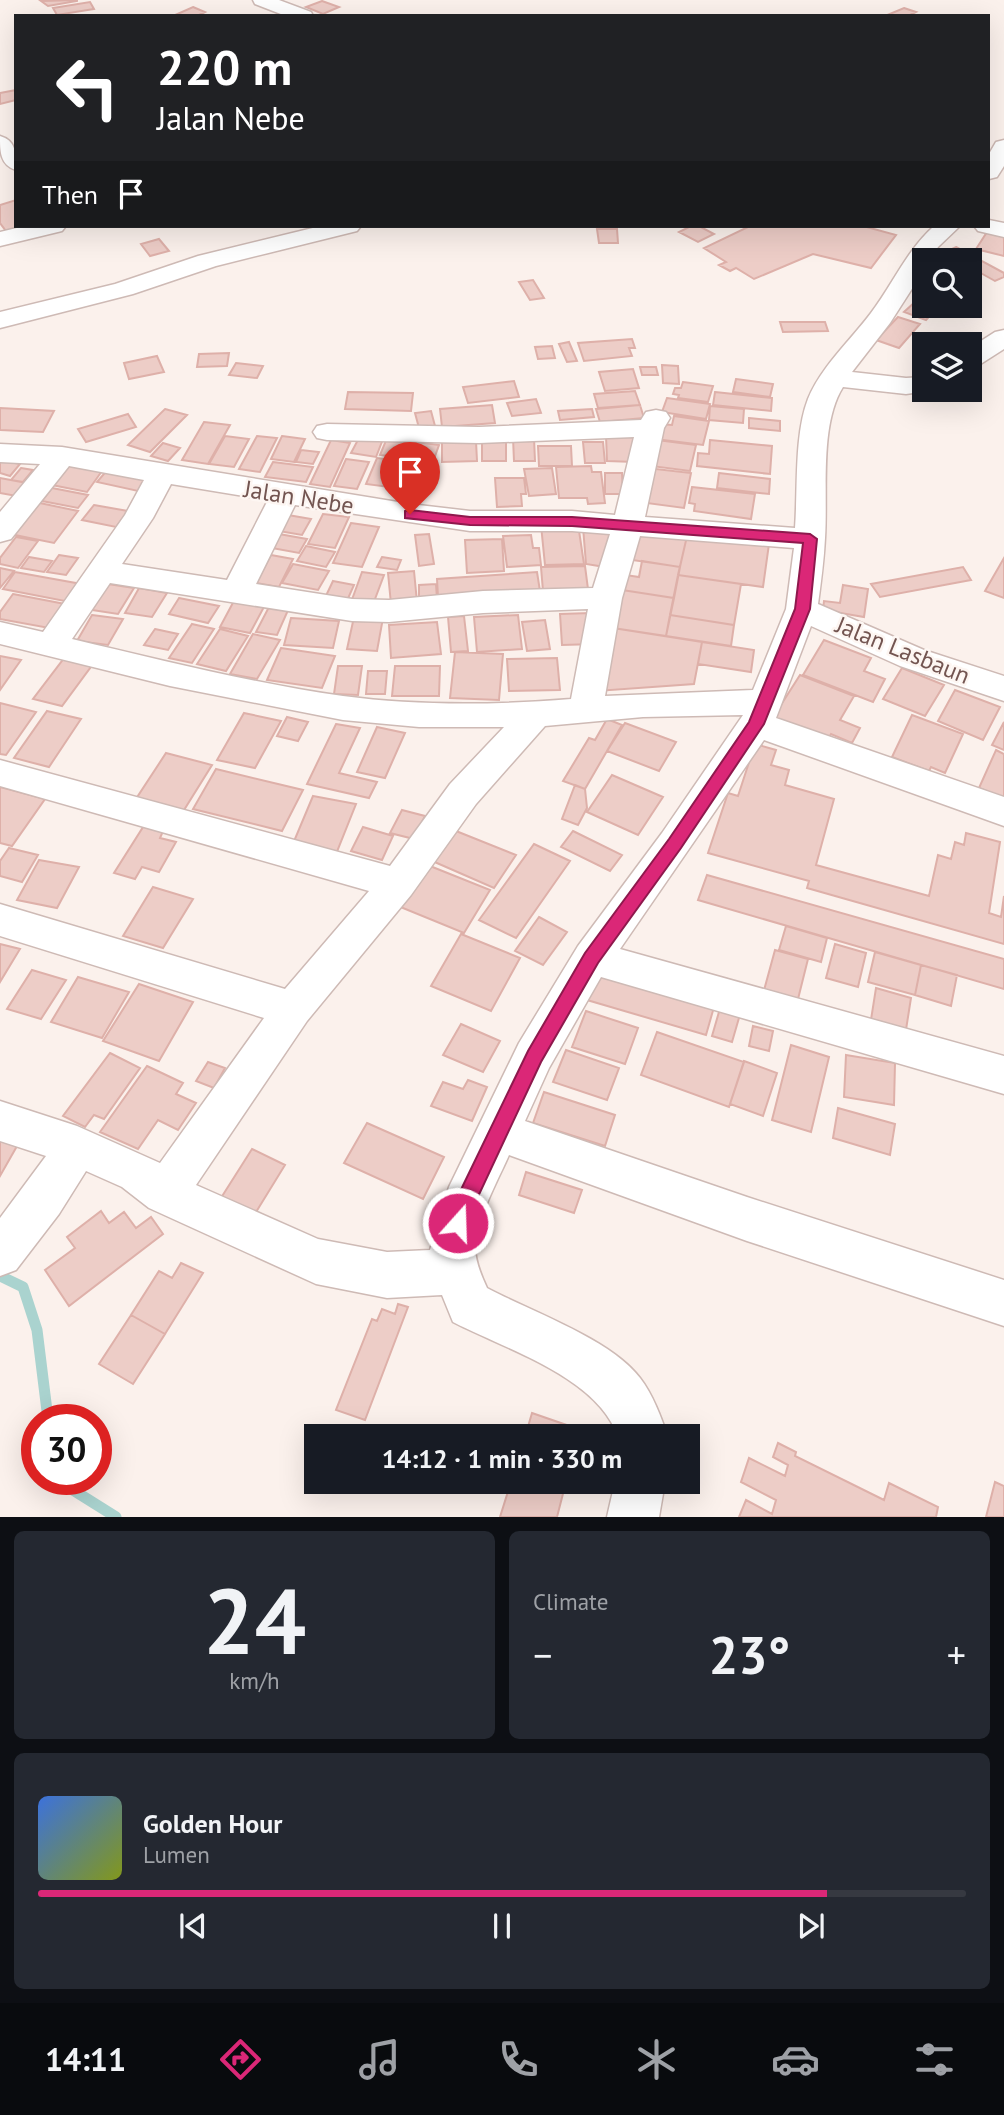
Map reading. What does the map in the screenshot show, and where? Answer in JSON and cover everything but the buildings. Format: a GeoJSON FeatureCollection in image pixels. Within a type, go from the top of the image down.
{"type":"FeatureCollection","features":[{"type":"Feature","properties":{"kind":"street"},"geometry":{"type":"LineString","coordinates":[[262,0],[299,14]]}},
{"type":"Feature","properties":{"kind":"street"},"geometry":{"type":"LineString","coordinates":[[0,143],[14,160]]}},
{"type":"Feature","properties":{"kind":"street"},"geometry":{"type":"LineString","coordinates":[[990,170],[1004,148]]}},
{"type":"Feature","properties":{"kind":"street"},"geometry":{"type":"LineString","coordinates":[[0,239],[46,228]]}},
{"type":"Feature","properties":{"kind":"street"},"geometry":{"type":"LineString","coordinates":[[0,320],[124,289],[207,261],[341,228]]}},
{"type":"Feature","properties":{"kind":"street"},"geometry":{"type":"LineString","coordinates":[[639,1424],[615,1385],[568,1354],[470,1305],[456,1272],[452,1245],[465,1202],[534,1056],[592,958],[675,843],[761,713],[802,609],[810,539],[815,426],[822,398],[851,353],[881,318],[929,243],[946,228]]}},
{"type":"Feature","properties":{"kind":"street"},"geometry":{"type":"LineString","coordinates":[[982,352],[1004,338]]}},
{"type":"Feature","properties":{"kind":"street"},"geometry":{"type":"LineString","coordinates":[[834,378],[912,386]]}},
{"type":"Feature","properties":{"kind":"street"},"geometry":{"type":"LineString","coordinates":[[327,432],[479,435],[653,423],[628,525],[606,598],[586,710]]}},
{"type":"Feature","properties":{"kind":"street","name":"Jalan Nebe"},"geometry":{"type":"LineString","coordinates":[[0,453],[62,456],[410,514],[470,521],[572,521],[810,539]]}},
{"type":"Feature","properties":{"kind":"street"},"geometry":{"type":"LineString","coordinates":[[0,532],[62,456]]}},
{"type":"Feature","properties":{"kind":"street"},"geometry":{"type":"LineString","coordinates":[[50,647],[138,518],[162,474]]}},
{"type":"Feature","properties":{"kind":"street"},"geometry":{"type":"LineString","coordinates":[[236,594],[286,494]]}},
{"type":"Feature","properties":{"kind":"street"},"geometry":{"type":"LineString","coordinates":[[100,571],[352,610],[389,611],[483,602],[606,598]]}},
{"type":"Feature","properties":{"kind":"street","name":"Jalan Lasbaun"},"geometry":{"type":"LineString","coordinates":[[802,609],[912,657],[1004,689]]}},
{"type":"Feature","properties":{"kind":"street"},"geometry":{"type":"LineString","coordinates":[[0,633],[50,647],[344,708],[419,715],[536,714],[643,705],[761,713],[869,762],[1004,812]]}},
{"type":"Feature","properties":{"kind":"street"},"geometry":{"type":"LineString","coordinates":[[165,1193],[293,1009],[398,884],[463,794],[536,714]]}},
{"type":"Feature","properties":{"kind":"street"},"geometry":{"type":"LineString","coordinates":[[0,773],[398,884]]}},
{"type":"Feature","properties":{"kind":"street"},"geometry":{"type":"LineString","coordinates":[[0,920],[293,1009]]}},
{"type":"Feature","properties":{"kind":"street"},"geometry":{"type":"LineString","coordinates":[[592,958],[1004,1075]]}},
{"type":"Feature","properties":{"kind":"street"},"geometry":{"type":"LineString","coordinates":[[0,1121],[77,1146],[138,1172],[165,1193],[316,1261],[387,1275],[456,1272]]}},
{"type":"Feature","properties":{"kind":"street"},"geometry":{"type":"LineString","coordinates":[[500,1132],[747,1219],[1004,1303]]}},
{"type":"Feature","properties":{"kind":"street"},"geometry":{"type":"LineString","coordinates":[[0,1254],[43,1199],[77,1146]]}},
{"type":"Feature","properties":{"kind":"street"},"geometry":{"type":"LineString","coordinates":[[633,1517],[638,1494]]}},
{"type":"Feature","properties":{"kind":"waterway"},"geometry":{"type":"LineString","coordinates":[[0,1276],[23,1287],[37,1330],[46,1404]]}},
{"type":"Feature","properties":{"kind":"waterway"},"geometry":{"type":"LineString","coordinates":[[81,1495],[116,1517]]}},
{"type":"Feature","properties":{"kind":"route"},"geometry":{"type":"LineString","coordinates":[[410,514],[470,521],[572,521],[810,539],[802,609],[756,724],[592,958],[534,1056],[465,1202],[458,1223]]}}]}
